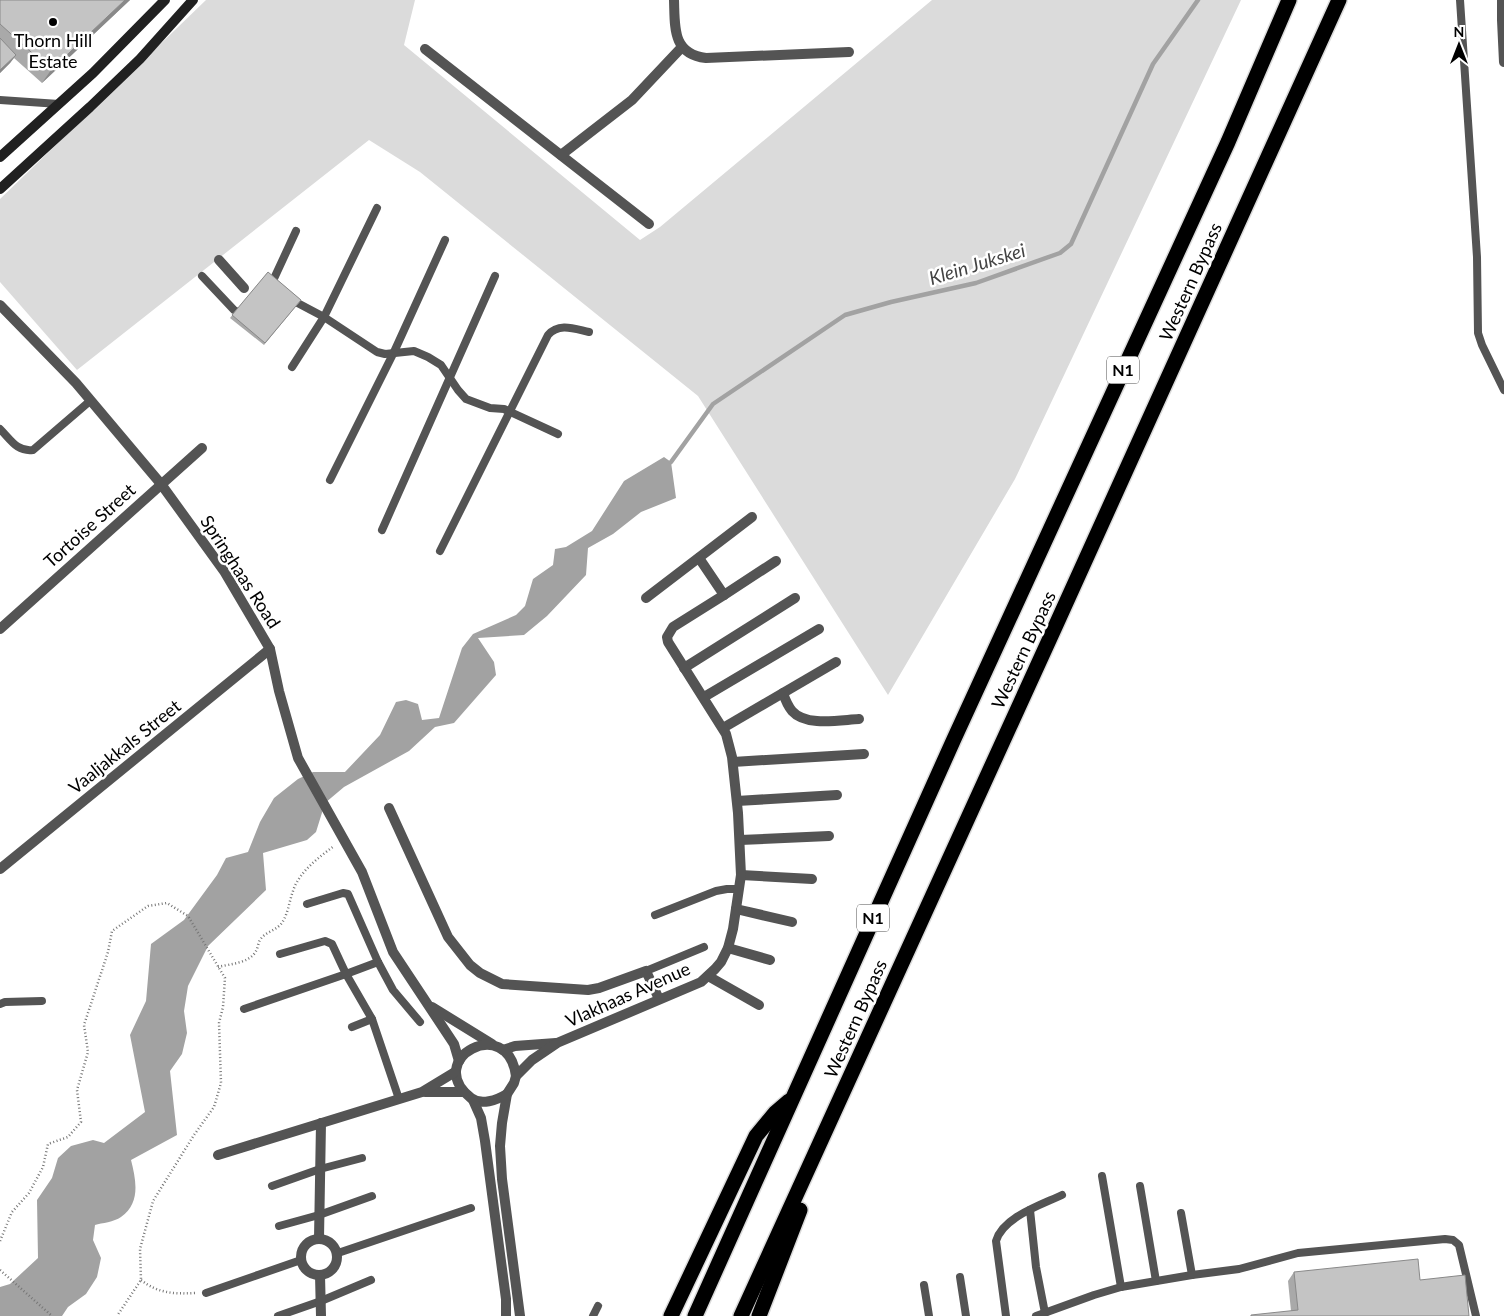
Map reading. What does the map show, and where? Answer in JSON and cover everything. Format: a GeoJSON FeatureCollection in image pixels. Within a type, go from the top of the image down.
{"type":"FeatureCollection","features":[{"type":"Feature","properties":{"kind":"highway","name":"Western Bypass"},"geometry":{"type":"LineString","coordinates":[[694,1316],[958,730],[1224,151],[1289,0]]}},
{"type":"Feature","properties":{"kind":"highway","name":"Western Bypass"},"geometry":{"type":"LineString","coordinates":[[741,1316],[1339,0]]}},
{"type":"Feature","properties":{"kind":"highway"},"geometry":{"type":"LineString","coordinates":[[759,1316],[850,1078]]}},
{"type":"Feature","properties":{"kind":"highway"},"geometry":{"type":"LineString","coordinates":[[671,1316],[756,1136],[775,1113],[793,1098]]}},
{"type":"Feature","properties":{"kind":"street"},"geometry":{"type":"LineString","coordinates":[[0,158],[93,73],[164,0]]}},
{"type":"Feature","properties":{"kind":"street"},"geometry":{"type":"LineString","coordinates":[[0,189],[132,66],[193,0]]}},
{"type":"Feature","properties":{"kind":"street"},"geometry":{"type":"LineString","coordinates":[[674,0],[675,28],[678,38],[682,47],[696,56],[706,58],[849,52]]}},
{"type":"Feature","properties":{"kind":"street"},"geometry":{"type":"LineString","coordinates":[[1502,0],[1504,62]]}},
{"type":"Feature","properties":{"kind":"street"},"geometry":{"type":"LineString","coordinates":[[561,155],[632,100],[682,47]]}},
{"type":"Feature","properties":{"kind":"street"},"geometry":{"type":"LineString","coordinates":[[425,48],[649,224]]}},
{"type":"Feature","properties":{"kind":"street"},"geometry":{"type":"LineString","coordinates":[[219,260],[246,292]]}},
{"type":"Feature","properties":{"kind":"street","name":"Springhaas Road"},"geometry":{"type":"LineString","coordinates":[[0,305],[76,383],[161,484],[224,571],[270,649],[279,691],[298,758],[362,872],[393,952],[454,1044],[457,1066]]}},
{"type":"Feature","properties":{"kind":"street","name":"Tortoise Street"},"geometry":{"type":"LineString","coordinates":[[0,629],[202,448]]}},
{"type":"Feature","properties":{"kind":"street"},"geometry":{"type":"LineString","coordinates":[[646,598],[752,518]]}},
{"type":"Feature","properties":{"kind":"street"},"geometry":{"type":"LineString","coordinates":[[699,558],[724,595],[776,561]]}},
{"type":"Feature","properties":{"kind":"street","name":"Vlakhaas Avenue"},"geometry":{"type":"LineString","coordinates":[[520,1316],[501,1159],[502,1123],[507,1094],[516,1076],[532,1060],[558,1043],[701,982],[715,970],[728,948],[741,874],[733,762],[723,728],[668,642],[668,634],[673,627],[724,595]]}},
{"type":"Feature","properties":{"kind":"street"},"geometry":{"type":"LineString","coordinates":[[684,668],[795,598]]}},
{"type":"Feature","properties":{"kind":"street"},"geometry":{"type":"LineString","coordinates":[[704,697],[819,629]]}},
{"type":"Feature","properties":{"kind":"street","name":"Vaaljakkals Street"},"geometry":{"type":"LineString","coordinates":[[0,869],[270,649]]}},
{"type":"Feature","properties":{"kind":"street"},"geometry":{"type":"LineString","coordinates":[[723,728],[836,662]]}},
{"type":"Feature","properties":{"kind":"street"},"geometry":{"type":"LineString","coordinates":[[782,694],[792,711],[803,719],[812,721],[859,719]]}},
{"type":"Feature","properties":{"kind":"street"},"geometry":{"type":"LineString","coordinates":[[733,762],[864,754]]}},
{"type":"Feature","properties":{"kind":"street"},"geometry":{"type":"LineString","coordinates":[[737,801],[837,795]]}},
{"type":"Feature","properties":{"kind":"street"},"geometry":{"type":"LineString","coordinates":[[389,808],[448,937],[470,965],[480,973],[502,984],[588,990],[599,988],[646,971],[659,999]]}},
{"type":"Feature","properties":{"kind":"street"},"geometry":{"type":"LineString","coordinates":[[740,840],[829,836]]}},
{"type":"Feature","properties":{"kind":"street"},"geometry":{"type":"LineString","coordinates":[[741,874],[812,879]]}},
{"type":"Feature","properties":{"kind":"street"},"geometry":{"type":"LineString","coordinates":[[736,909],[792,922]]}},
{"type":"Feature","properties":{"kind":"street"},"geometry":{"type":"LineString","coordinates":[[728,948],[770,960]]}},
{"type":"Feature","properties":{"kind":"street"},"geometry":{"type":"LineString","coordinates":[[708,976],[759,1005]]}},
{"type":"Feature","properties":{"kind":"street"},"geometry":{"type":"LineString","coordinates":[[427,1003],[510,1057],[516,1076]]}},
{"type":"Feature","properties":{"kind":"street"},"geometry":{"type":"LineString","coordinates":[[218,1155],[422,1092],[457,1066],[465,1053],[473,1047],[484,1045],[498,1048],[558,1043]]}},
{"type":"Feature","properties":{"kind":"street"},"geometry":{"type":"LineString","coordinates":[[457,1066],[457,1083],[474,1100],[482,1102],[491,1101],[507,1094]]}},
{"type":"Feature","properties":{"kind":"street"},"geometry":{"type":"LineString","coordinates":[[422,1092],[464,1092]]}},
{"type":"Feature","properties":{"kind":"street"},"geometry":{"type":"LineString","coordinates":[[474,1100],[481,1118],[485,1141],[506,1299],[506,1316]]}},
{"type":"Feature","properties":{"kind":"street"},"geometry":{"type":"LineString","coordinates":[[319,1238],[320,1123]]}},
{"type":"Feature","properties":{"kind":"street"},"geometry":{"type":"LineString","coordinates":[[319,1238],[331,1242],[338,1253],[336,1265],[326,1274],[320,1275],[308,1271],[303,1266],[301,1260],[303,1248],[307,1243],[312,1239],[319,1238]]}},
{"type":"Feature","properties":{"kind":"street"},"geometry":{"type":"LineString","coordinates":[[320,1275],[321,1316]]}},
{"type":"Feature","properties":{"kind":"lane"},"geometry":{"type":"LineString","coordinates":[[1460,0],[1477,257],[1478,333],[1504,390]]}},
{"type":"Feature","properties":{"kind":"lane"},"geometry":{"type":"LineString","coordinates":[[0,100],[59,104]]}},
{"type":"Feature","properties":{"kind":"lane"},"geometry":{"type":"LineString","coordinates":[[292,367],[324,317],[377,208]]}},
{"type":"Feature","properties":{"kind":"lane"},"geometry":{"type":"LineString","coordinates":[[265,295],[296,231]]}},
{"type":"Feature","properties":{"kind":"lane"},"geometry":{"type":"LineString","coordinates":[[330,480],[394,352],[445,240]]}},
{"type":"Feature","properties":{"kind":"lane"},"geometry":{"type":"LineString","coordinates":[[202,276],[234,310],[240,313],[255,310]]}},
{"type":"Feature","properties":{"kind":"lane"},"geometry":{"type":"LineString","coordinates":[[382,530],[495,276]]}},
{"type":"Feature","properties":{"kind":"lane"},"geometry":{"type":"LineString","coordinates":[[270,288],[277,292]]}},
{"type":"Feature","properties":{"kind":"lane"},"geometry":{"type":"LineString","coordinates":[[285,296],[324,317],[377,352],[386,354],[414,351],[428,357],[441,365],[466,399],[490,408],[509,411],[558,434]]}},
{"type":"Feature","properties":{"kind":"lane"},"geometry":{"type":"LineString","coordinates":[[440,551],[548,335],[552,330],[566,327],[588,332]]}},
{"type":"Feature","properties":{"kind":"lane"},"geometry":{"type":"LineString","coordinates":[[0,429],[18,448],[26,451],[33,450],[90,401]]}},
{"type":"Feature","properties":{"kind":"lane"},"geometry":{"type":"LineString","coordinates":[[655,915],[716,890],[739,889]]}},
{"type":"Feature","properties":{"kind":"lane"},"geometry":{"type":"LineString","coordinates":[[307,904],[342,893],[348,894],[378,962],[393,990],[420,1022]]}},
{"type":"Feature","properties":{"kind":"lane"},"geometry":{"type":"LineString","coordinates":[[280,954],[325,941],[332,944],[346,974],[372,1019],[399,1100]]}},
{"type":"Feature","properties":{"kind":"lane"},"geometry":{"type":"LineString","coordinates":[[646,971],[704,947]]}},
{"type":"Feature","properties":{"kind":"lane"},"geometry":{"type":"LineString","coordinates":[[244,1009],[378,962]]}},
{"type":"Feature","properties":{"kind":"lane"},"geometry":{"type":"LineString","coordinates":[[0,1004],[5,1002],[42,1000]]}},
{"type":"Feature","properties":{"kind":"lane"},"geometry":{"type":"LineString","coordinates":[[352,1026],[372,1019]]}},
{"type":"Feature","properties":{"kind":"lane"},"geometry":{"type":"LineString","coordinates":[[272,1186],[320,1169],[362,1158]]}},
{"type":"Feature","properties":{"kind":"lane"},"geometry":{"type":"LineString","coordinates":[[1102,1176],[1121,1287]]}},
{"type":"Feature","properties":{"kind":"lane"},"geometry":{"type":"LineString","coordinates":[[1140,1186],[1156,1280]]}},
{"type":"Feature","properties":{"kind":"lane"},"geometry":{"type":"LineString","coordinates":[[1006,1316],[996,1241],[998,1234],[1008,1223],[1062,1195]]}},
{"type":"Feature","properties":{"kind":"lane"},"geometry":{"type":"LineString","coordinates":[[279,1226],[319,1215],[372,1196]]}},
{"type":"Feature","properties":{"kind":"lane"},"geometry":{"type":"LineString","coordinates":[[338,1253],[470,1208]]}},
{"type":"Feature","properties":{"kind":"lane"},"geometry":{"type":"LineString","coordinates":[[1030,1210],[1036,1267],[1045,1313]]}},
{"type":"Feature","properties":{"kind":"lane"},"geometry":{"type":"LineString","coordinates":[[1181,1213],[1192,1275]]}},
{"type":"Feature","properties":{"kind":"lane"},"geometry":{"type":"LineString","coordinates":[[1036,1316],[1121,1287],[1156,1280],[1239,1269],[1298,1253],[1445,1239],[1453,1240],[1460,1245],[1476,1316]]}},
{"type":"Feature","properties":{"kind":"lane"},"geometry":{"type":"LineString","coordinates":[[206,1293],[301,1260]]}},
{"type":"Feature","properties":{"kind":"lane"},"geometry":{"type":"LineString","coordinates":[[960,1277],[966,1316]]}},
{"type":"Feature","properties":{"kind":"lane"},"geometry":{"type":"LineString","coordinates":[[278,1316],[372,1280]]}},
{"type":"Feature","properties":{"kind":"lane"},"geometry":{"type":"LineString","coordinates":[[924,1285],[929,1316]]}},
{"type":"Feature","properties":{"kind":"lane"},"geometry":{"type":"LineString","coordinates":[[593,1316],[598,1306]]}},
{"type":"Feature","properties":{"kind":"path"},"geometry":{"type":"LineString","coordinates":[[218,967],[251,957],[257,951],[259,941],[267,932],[281,925],[293,889],[301,876],[324,854],[344,839]]}},
{"type":"Feature","properties":{"kind":"path"},"geometry":{"type":"LineString","coordinates":[[0,1241],[12,1212],[29,1193],[43,1167],[48,1144],[68,1137],[82,1122],[77,1090],[88,1052],[84,1025],[108,952],[112,931],[148,906],[167,903],[188,916],[225,978],[223,1007],[219,1023],[221,1083],[214,1107],[194,1135],[153,1201],[140,1249],[141,1280],[117,1316]]}},
{"type":"Feature","properties":{"kind":"path"},"geometry":{"type":"LineString","coordinates":[[0,1270],[52,1316]]}},
{"type":"Feature","properties":{"kind":"path"},"geometry":{"type":"LineString","coordinates":[[141,1280],[151,1288],[171,1294],[206,1293]]}},
{"type":"Feature","properties":{"kind":"shaded area"},"geometry":{"type":"Polygon","coordinates":[[[206,0],[415,0],[404,45],[640,240],[660,227],[932,0],[1241,0],[1015,479],[888,695],[698,396],[420,172],[369,140],[77,370],[0,282],[0,199],[206,0]]]}},
{"type":"Feature","properties":{"kind":"shaded area"},"geometry":{"type":"Polygon","coordinates":[[[664,457],[671,462],[676,498],[641,512],[613,534],[588,548],[586,575],[547,616],[524,635],[478,638],[494,662],[496,675],[454,723],[435,727],[409,751],[344,787],[325,803],[316,832],[307,840],[263,853],[266,890],[208,946],[188,986],[184,1011],[187,1033],[182,1054],[170,1071],[177,1135],[131,1160],[135,1183],[132,1205],[118,1219],[95,1225],[93,1240],[101,1258],[97,1277],[86,1294],[68,1307],[62,1316],[0,1316],[0,1287],[10,1284],[38,1258],[37,1200],[52,1178],[58,1158],[71,1146],[93,1140],[104,1143],[145,1112],[130,1035],[146,1001],[151,944],[184,920],[217,875],[226,858],[248,852],[260,822],[274,798],[298,779],[313,772],[345,772],[380,735],[396,702],[406,700],[418,704],[422,720],[439,718],[462,648],[473,634],[516,615],[525,606],[533,579],[553,565],[555,549],[566,547],[592,531],[624,481],[664,457]]]}},
{"type":"Feature","properties":{"kind":"building","name":"Thorn Hill Estate"},"geometry":{"type":"Polygon","coordinates":[[[0,0],[125,0],[51,70],[0,24],[0,0]]]}},
{"type":"Feature","properties":{"kind":"building"},"geometry":{"type":"Polygon","coordinates":[[[0,38],[16,55],[0,70],[0,38]]]}},
{"type":"Feature","properties":{"kind":"building"},"geometry":{"type":"Polygon","coordinates":[[[268,272],[301,300],[265,343],[232,315],[268,272]]]}},
{"type":"Feature","properties":{"kind":"building"},"geometry":{"type":"Polygon","coordinates":[[[1418,1259],[1420,1280],[1465,1275],[1469,1316],[1251,1316],[1298,1310],[1294,1272],[1418,1259]]]}},
{"type":"Feature","properties":{"kind":"waterway","name":"Klein Jukskei"},"geometry":{"type":"LineString","coordinates":[[671,462],[713,404],[845,315],[891,302],[976,283],[1060,253],[1071,244],[1153,64],[1198,0]]}},
{"type":"Feature","properties":{"kind":"place","name":"Thorn Hill Estate"},"geometry":{"type":"Point","coordinates":[53,22]}}]}
